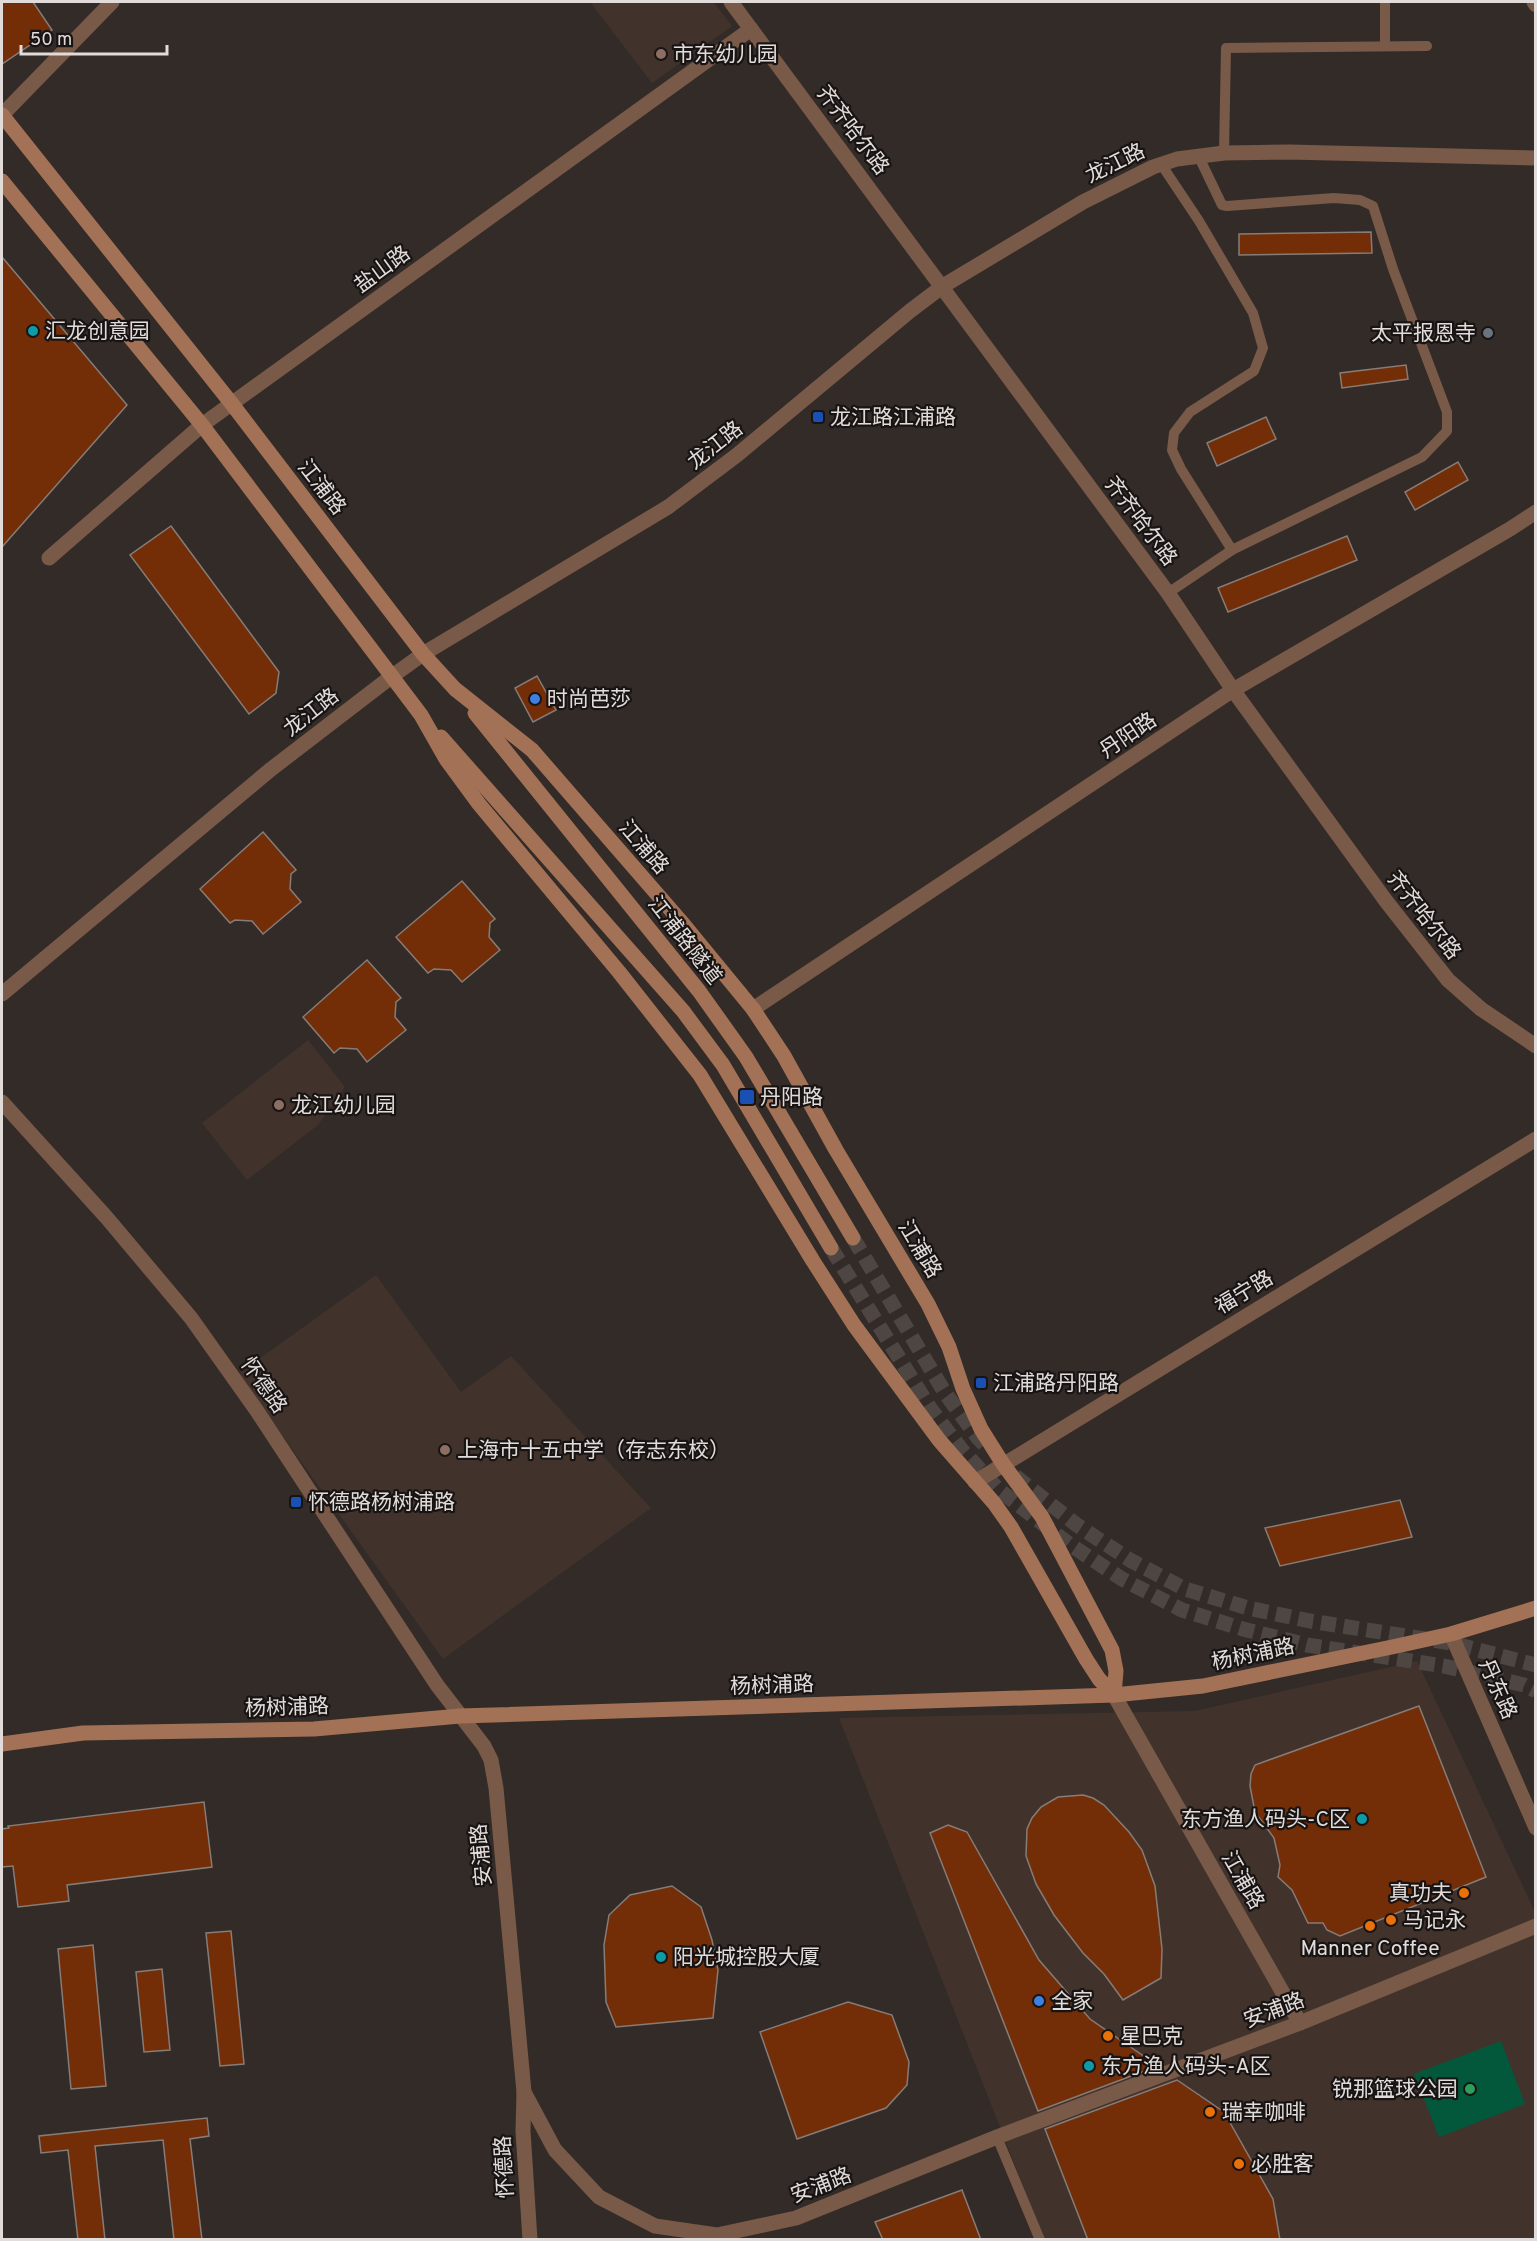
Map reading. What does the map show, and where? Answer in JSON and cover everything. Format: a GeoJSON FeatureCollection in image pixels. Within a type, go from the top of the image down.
{"type":"FeatureCollection","features":[{"type":"Feature","properties":{"kind":"main road","name":"江浦路"},"geometry":{"type":"LineString","coordinates":[[2,115],[232,404],[423,654],[455,689],[532,750],[684,925],[753,1009],[784,1056],[836,1150],[928,1304],[949,1347],[963,1389],[981,1429],[1003,1464],[1042,1517],[1112,1650],[1116,1671],[1114,1695]]}},
{"type":"Feature","properties":{"kind":"main road","name":"江浦路"},"geometry":{"type":"LineString","coordinates":[[2,181],[202,425],[422,715],[446,759],[479,804],[619,972],[700,1075],[854,1325],[933,1432],[1011,1527],[1086,1659],[1099,1679],[1114,1695]]}},
{"type":"Feature","properties":{"kind":"main road","name":"江浦路隧道"},"geometry":{"type":"LineString","coordinates":[[455,689],[699,991],[746,1057],[853,1238]]}},
{"type":"Feature","properties":{"kind":"main road"},"geometry":{"type":"LineString","coordinates":[[422,715],[683,1011],[723,1065],[831,1248]]}},
{"type":"Feature","properties":{"kind":"main road","name":"杨树浦路"},"geometry":{"type":"LineString","coordinates":[[2,1744],[83,1733],[314,1729],[460,1716],[1114,1695],[1203,1686],[1450,1634],[1536,1608]]}},
{"type":"Feature","properties":{"kind":"street"},"geometry":{"type":"LineString","coordinates":[[2,115],[112,2]]}},
{"type":"Feature","properties":{"kind":"street","name":"齐齐哈尔路"},"geometry":{"type":"LineString","coordinates":[[731,2],[1168,593],[1233,690],[1386,901],[1448,980],[1481,1009],[1536,1046]]}},
{"type":"Feature","properties":{"kind":"street","name":"盐山路"},"geometry":{"type":"LineString","coordinates":[[49,558],[202,425],[751,29]]}},
{"type":"Feature","properties":{"kind":"street","name":"龙江路"},"geometry":{"type":"LineString","coordinates":[[2,994],[270,770],[391,676],[423,654],[668,507],[737,455],[910,310],[943,286],[1083,202],[1161,164],[1198,155],[1300,153],[1536,158]]}},
{"type":"Feature","properties":{"kind":"street","name":"丹阳路"},"geometry":{"type":"LineString","coordinates":[[753,1009],[1233,690],[1536,512]]}},
{"type":"Feature","properties":{"kind":"street","name":"怀德路"},"geometry":{"type":"LineString","coordinates":[[2,1102],[107,1218],[191,1318],[257,1411],[436,1685],[460,1716]]}},
{"type":"Feature","properties":{"kind":"street","name":"福宁路"},"geometry":{"type":"LineString","coordinates":[[975,1482],[1536,1139]]}},
{"type":"Feature","properties":{"kind":"street","name":"丹东路"},"geometry":{"type":"LineString","coordinates":[[1450,1634],[1536,1828]]}},
{"type":"Feature","properties":{"kind":"street","name":"江浦路"},"geometry":{"type":"LineString","coordinates":[[1114,1695],[1300,2023]]}},
{"type":"Feature","properties":{"kind":"street","name":"安浦路"},"geometry":{"type":"LineString","coordinates":[[460,1716],[484,1746],[494,1771],[524,2092],[555,2150],[599,2197],[655,2226],[717,2235],[796,2218],[997,2137],[1300,2023],[1536,1926]]}},
{"type":"Feature","properties":{"kind":"street","name":"怀德路"},"geometry":{"type":"LineString","coordinates":[[524,2092],[523,2131],[530,2240]]}},
{"type":"Feature","properties":{"kind":"lane"},"geometry":{"type":"LineString","coordinates":[[1385,46],[1386,2]]}},
{"type":"Feature","properties":{"kind":"lane"},"geometry":{"type":"LineString","coordinates":[[1224,153],[1226,48],[1427,46]]}},
{"type":"Feature","properties":{"kind":"lane"},"geometry":{"type":"LineString","coordinates":[[1168,593],[1232,550],[1422,457],[1448,431],[1447,412],[1373,206],[1360,200],[1334,198],[1222,205],[1198,155]]}},
{"type":"Feature","properties":{"kind":"lane"},"geometry":{"type":"LineString","coordinates":[[1161,164],[1199,221],[1252,314],[1263,348],[1254,371],[1190,412],[1174,433],[1172,450],[1181,469],[1232,550]]}},
{"type":"Feature","properties":{"kind":"lane"},"geometry":{"type":"LineString","coordinates":[[997,2137],[1040,2240]]}},
{"type":"Feature","properties":{"kind":"shaded area","name":"市东幼儿园"},"geometry":{"type":"Polygon","coordinates":[[[590,2],[713,2],[732,26],[652,83],[590,2]]]}},
{"type":"Feature","properties":{"kind":"shaded area","name":"龙江幼儿园"},"geometry":{"type":"Polygon","coordinates":[[[308,1040],[345,1087],[318,1125],[247,1180],[202,1123],[308,1040]]]}},
{"type":"Feature","properties":{"kind":"shaded area","name":"上海市十五中学（存志东校）"},"geometry":{"type":"Polygon","coordinates":[[[376,1275],[461,1392],[511,1356],[651,1508],[443,1659],[238,1374],[376,1275]]]}},
{"type":"Feature","properties":{"kind":"shaded area"},"geometry":{"type":"Polygon","coordinates":[[[1417,1661],[1535,1912],[1535,2239],[1044,2239],[839,1718],[1195,1711],[1417,1661]]]}},
{"type":"Feature","properties":{"kind":"green space","name":"锐那篮球公园"},"geometry":{"type":"Polygon","coordinates":[[[1501,2041],[1525,2104],[1439,2137],[1414,2074],[1501,2041]]]}},
{"type":"Feature","properties":{"kind":"building"},"geometry":{"type":"Polygon","coordinates":[[[2,2],[33,2],[52,30],[2,64],[2,2]]]}},
{"type":"Feature","properties":{"kind":"building"},"geometry":{"type":"Polygon","coordinates":[[[1371,232],[1372,253],[1239,255],[1239,234],[1371,232]]]}},
{"type":"Feature","properties":{"kind":"building","name":"汇龙创意园"},"geometry":{"type":"Polygon","coordinates":[[[2,257],[127,405],[2,547],[2,257]]]}},
{"type":"Feature","properties":{"kind":"building"},"geometry":{"type":"Polygon","coordinates":[[[1406,365],[1408,379],[1342,388],[1340,373],[1406,365]]]}},
{"type":"Feature","properties":{"kind":"building"},"geometry":{"type":"Polygon","coordinates":[[[1266,417],[1276,439],[1217,466],[1207,443],[1266,417]]]}},
{"type":"Feature","properties":{"kind":"building"},"geometry":{"type":"Polygon","coordinates":[[[1458,462],[1468,480],[1415,510],[1405,492],[1458,462]]]}},
{"type":"Feature","properties":{"kind":"building"},"geometry":{"type":"Polygon","coordinates":[[[171,526],[279,672],[276,693],[249,714],[130,555],[171,526]]]}},
{"type":"Feature","properties":{"kind":"building"},"geometry":{"type":"Polygon","coordinates":[[[1347,536],[1357,560],[1228,612],[1218,588],[1347,536]]]}},
{"type":"Feature","properties":{"kind":"building","name":"时尚芭莎"},"geometry":{"type":"Polygon","coordinates":[[[537,676],[556,710],[533,722],[515,688],[537,676]]]}},
{"type":"Feature","properties":{"kind":"building"},"geometry":{"type":"Polygon","coordinates":[[[263,832],[296,870],[291,874],[290,889],[301,902],[263,934],[252,921],[235,920],[230,923],[200,889],[263,832]]]}},
{"type":"Feature","properties":{"kind":"building"},"geometry":{"type":"Polygon","coordinates":[[[462,881],[495,919],[490,923],[489,937],[500,950],[462,982],[451,970],[434,969],[428,973],[396,937],[462,881]]]}},
{"type":"Feature","properties":{"kind":"building"},"geometry":{"type":"Polygon","coordinates":[[[367,960],[401,998],[396,1002],[395,1017],[406,1030],[367,1062],[357,1049],[340,1048],[334,1053],[303,1017],[367,960]]]}},
{"type":"Feature","properties":{"kind":"building"},"geometry":{"type":"Polygon","coordinates":[[[1400,1500],[1412,1537],[1280,1566],[1265,1528],[1400,1500]]]}},
{"type":"Feature","properties":{"kind":"building","name":"东方渔人码头-C区"},"geometry":{"type":"Polygon","coordinates":[[[1419,1706],[1486,1877],[1340,1936],[1327,1930],[1323,1923],[1308,1923],[1292,1890],[1278,1877],[1280,1865],[1274,1838],[1255,1812],[1250,1786],[1251,1774],[1255,1765],[1419,1706]]]}},
{"type":"Feature","properties":{"kind":"building","name":"东方渔人码头-A区"},"geometry":{"type":"Polygon","coordinates":[[[1083,1795],[1104,1805],[1129,1832],[1142,1850],[1155,1886],[1162,1949],[1161,1978],[1123,2000],[1054,1915],[1036,1884],[1026,1856],[1027,1829],[1041,1807],[1058,1797],[1083,1795]]]}},
{"type":"Feature","properties":{"kind":"building"},"geometry":{"type":"Polygon","coordinates":[[[204,1802],[212,1867],[67,1885],[69,1901],[18,1907],[13,1866],[2,1867],[2,1829],[9,1828],[8,1826],[204,1802]]]}},
{"type":"Feature","properties":{"kind":"building"},"geometry":{"type":"Polygon","coordinates":[[[948,1825],[967,1832],[1039,1960],[1090,2019],[1158,2066],[1038,2111],[930,1833],[948,1825]]]}},
{"type":"Feature","properties":{"kind":"building","name":"阳光城控股大厦"},"geometry":{"type":"Polygon","coordinates":[[[672,1886],[701,1907],[712,1940],[718,1970],[713,2018],[616,2027],[606,2002],[604,1945],[609,1915],[630,1895],[672,1886]]]}},
{"type":"Feature","properties":{"kind":"building"},"geometry":{"type":"Polygon","coordinates":[[[231,1931],[244,2064],[220,2066],[206,1933],[231,1931]]]}},
{"type":"Feature","properties":{"kind":"building"},"geometry":{"type":"Polygon","coordinates":[[[93,1945],[106,2086],[71,2089],[58,1949],[93,1945]]]}},
{"type":"Feature","properties":{"kind":"building"},"geometry":{"type":"Polygon","coordinates":[[[162,1969],[170,2050],[144,2052],[136,1972],[162,1969]]]}},
{"type":"Feature","properties":{"kind":"building"},"geometry":{"type":"Polygon","coordinates":[[[848,2002],[892,2015],[909,2062],[907,2085],[886,2108],[797,2139],[760,2032],[848,2002]]]}},
{"type":"Feature","properties":{"kind":"building"},"geometry":{"type":"Polygon","coordinates":[[[1177,2080],[1224,2112],[1273,2199],[1280,2240],[1088,2240],[1045,2129],[1177,2080]]]}},
{"type":"Feature","properties":{"kind":"building"},"geometry":{"type":"Polygon","coordinates":[[[207,2118],[209,2136],[190,2139],[202,2240],[174,2240],[163,2140],[95,2146],[105,2240],[78,2240],[68,2150],[41,2153],[39,2136],[207,2118]]]}},
{"type":"Feature","properties":{"kind":"building"},"geometry":{"type":"Polygon","coordinates":[[[962,2190],[981,2240],[883,2240],[875,2222],[962,2190]]]}},
{"type":"Feature","properties":{"kind":"tunnel"},"geometry":{"type":"LineString","coordinates":[[853,1238],[945,1393],[978,1438],[990,1450]]}},
{"type":"Feature","properties":{"kind":"tunnel"},"geometry":{"type":"LineString","coordinates":[[831,1248],[930,1408],[962,1450],[999,1490],[1069,1544],[1122,1579],[1182,1610],[1243,1629],[1307,1645],[1444,1666],[1524,1685],[1536,1691]]}},
{"type":"Feature","properties":{"kind":"tunnel"},"geometry":{"type":"LineString","coordinates":[[1015,1476],[1077,1525],[1130,1560],[1185,1589],[1248,1608],[1310,1621],[1451,1643],[1536,1665]]}},
{"type":"Feature","properties":{"kind":"place","name":"市东幼儿园"},"geometry":{"type":"Point","coordinates":[661,54]}},
{"type":"Feature","properties":{"kind":"place","name":"汇龙创意园"},"geometry":{"type":"Point","coordinates":[33,331]}},
{"type":"Feature","properties":{"kind":"place","name":"太平报恩寺"},"geometry":{"type":"Point","coordinates":[1488,333]}},
{"type":"Feature","properties":{"kind":"place","name":"龙江路江浦路"},"geometry":{"type":"Point","coordinates":[818,417]}},
{"type":"Feature","properties":{"kind":"place","name":"时尚芭莎"},"geometry":{"type":"Point","coordinates":[535,699]}},
{"type":"Feature","properties":{"kind":"place","name":"丹阳路"},"geometry":{"type":"Point","coordinates":[747,1097]}},
{"type":"Feature","properties":{"kind":"place","name":"龙江幼儿园"},"geometry":{"type":"Point","coordinates":[279,1105]}},
{"type":"Feature","properties":{"kind":"place","name":"江浦路丹阳路"},"geometry":{"type":"Point","coordinates":[981,1383]}},
{"type":"Feature","properties":{"kind":"place","name":"上海市十五中学（存志东校）"},"geometry":{"type":"Point","coordinates":[445,1450]}},
{"type":"Feature","properties":{"kind":"place","name":"怀德路杨树浦路"},"geometry":{"type":"Point","coordinates":[296,1502]}},
{"type":"Feature","properties":{"kind":"place","name":"东方渔人码头-C区"},"geometry":{"type":"Point","coordinates":[1362,1819]}},
{"type":"Feature","properties":{"kind":"place","name":"真功夫"},"geometry":{"type":"Point","coordinates":[1464,1893]}},
{"type":"Feature","properties":{"kind":"place","name":"马记永"},"geometry":{"type":"Point","coordinates":[1391,1920]}},
{"type":"Feature","properties":{"kind":"place","name":"Manner Coffee"},"geometry":{"type":"Point","coordinates":[1370,1926]}},
{"type":"Feature","properties":{"kind":"place","name":"阳光城控股大厦"},"geometry":{"type":"Point","coordinates":[661,1957]}},
{"type":"Feature","properties":{"kind":"place","name":"全家"},"geometry":{"type":"Point","coordinates":[1039,2001]}},
{"type":"Feature","properties":{"kind":"place","name":"星巴克"},"geometry":{"type":"Point","coordinates":[1108,2036]}},
{"type":"Feature","properties":{"kind":"place","name":"东方渔人码头-A区"},"geometry":{"type":"Point","coordinates":[1089,2066]}},
{"type":"Feature","properties":{"kind":"place","name":"锐那篮球公园"},"geometry":{"type":"Point","coordinates":[1470,2089]}},
{"type":"Feature","properties":{"kind":"place","name":"瑞幸咖啡"},"geometry":{"type":"Point","coordinates":[1210,2112]}},
{"type":"Feature","properties":{"kind":"place","name":"必胜客"},"geometry":{"type":"Point","coordinates":[1239,2164]}}]}
